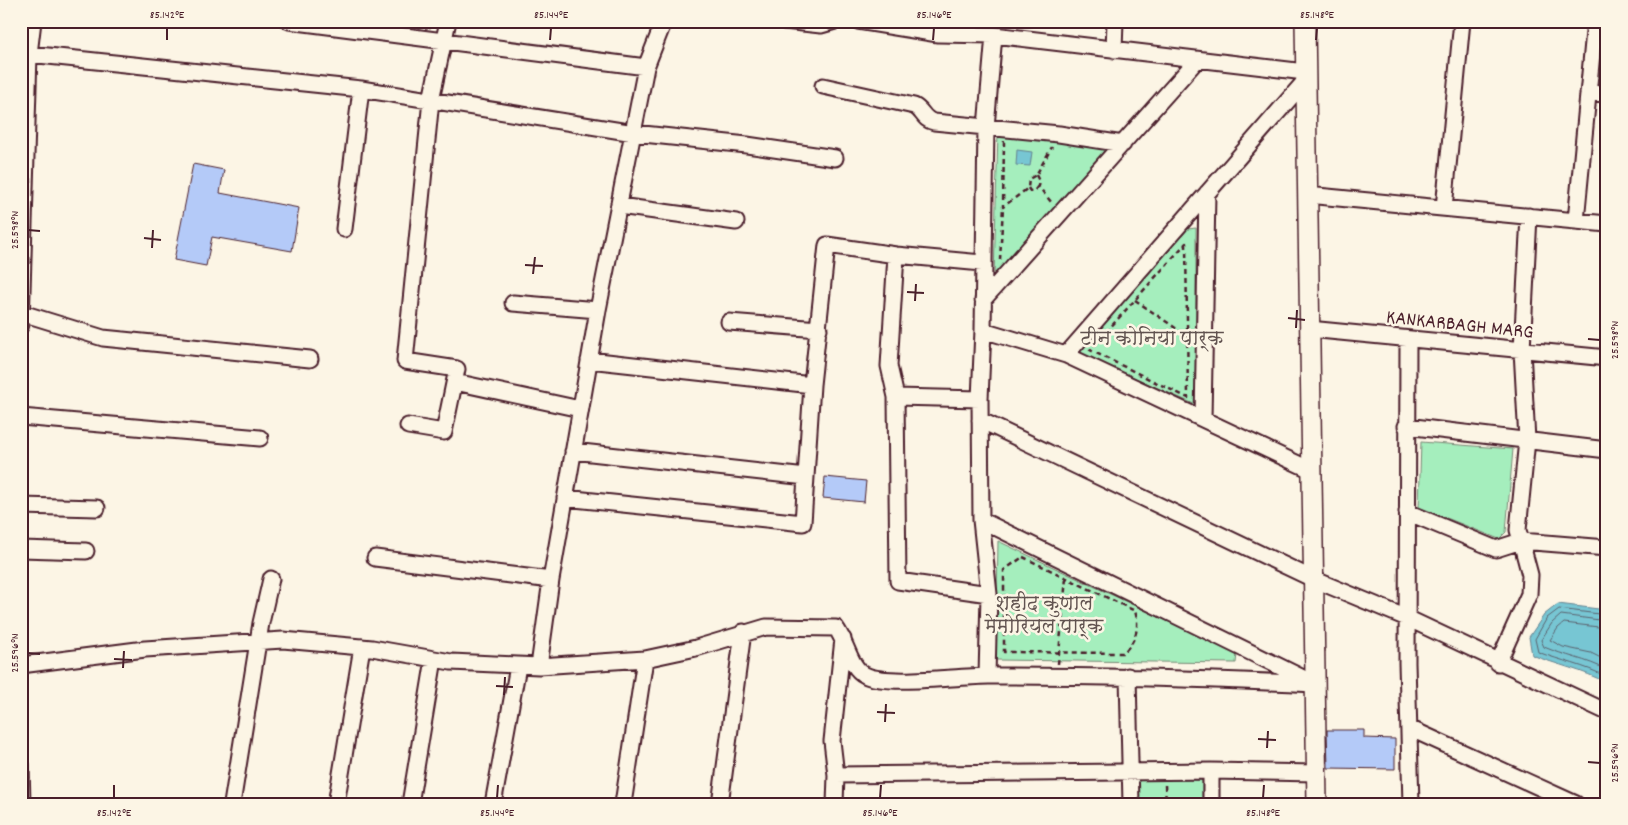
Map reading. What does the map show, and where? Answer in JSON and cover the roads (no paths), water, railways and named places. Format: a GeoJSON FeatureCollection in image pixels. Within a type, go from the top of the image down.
{"type":"FeatureCollection","features":[{"type":"Feature","properties":{"kind":"street"},"geometry":{"type":"LineString","coordinates":[[21,326],[29,54],[33,21]]}},
{"type":"Feature","properties":{"kind":"street"},"geometry":{"type":"LineString","coordinates":[[289,21],[646,67]]}},
{"type":"Feature","properties":{"kind":"street"},"geometry":{"type":"LineString","coordinates":[[408,426],[444,432],[457,369],[405,361],[431,100],[448,21]]}},
{"type":"Feature","properties":{"kind":"street"},"geometry":{"type":"LineString","coordinates":[[539,666],[551,580],[598,310],[646,67],[664,21]]}},
{"type":"Feature","properties":{"kind":"street"},"geometry":{"type":"LineString","coordinates":[[784,21],[821,25],[835,21]]}},
{"type":"Feature","properties":{"kind":"street"},"geometry":{"type":"LineString","coordinates":[[858,21],[938,34],[994,35],[1197,60],[1305,77]]}},
{"type":"Feature","properties":{"kind":"street"},"geometry":{"type":"LineString","coordinates":[[1114,50],[1115,21]]}},
{"type":"Feature","properties":{"kind":"street"},"geometry":{"type":"LineString","coordinates":[[1305,21],[1317,804]]}},
{"type":"Feature","properties":{"kind":"street"},"geometry":{"type":"LineString","coordinates":[[1444,208],[1462,21]]}},
{"type":"Feature","properties":{"kind":"street"},"geometry":{"type":"LineString","coordinates":[[1576,221],[1595,21]]}},
{"type":"Feature","properties":{"kind":"street"},"geometry":{"type":"LineString","coordinates":[[986,676],[989,594],[981,520],[980,399],[986,127],[994,35]]}},
{"type":"Feature","properties":{"kind":"street"},"geometry":{"type":"LineString","coordinates":[[29,54],[361,89],[634,132],[747,145],[835,158]]}},
{"type":"Feature","properties":{"kind":"street"},"geometry":{"type":"LineString","coordinates":[[982,300],[1197,60]]}},
{"type":"Feature","properties":{"kind":"street"},"geometry":{"type":"LineString","coordinates":[[1066,355],[1305,77]]}},
{"type":"Feature","properties":{"kind":"street"},"geometry":{"type":"LineString","coordinates":[[823,86],[914,106],[918,108],[928,121],[1123,144]]}},
{"type":"Feature","properties":{"kind":"street"},"geometry":{"type":"LineString","coordinates":[[344,229],[361,89]]}},
{"type":"Feature","properties":{"kind":"street"},"geometry":{"type":"LineString","coordinates":[[1588,92],[1607,94]]}},
{"type":"Feature","properties":{"kind":"street"},"geometry":{"type":"LineString","coordinates":[[1203,419],[1207,193]]}},
{"type":"Feature","properties":{"kind":"street"},"geometry":{"type":"LineString","coordinates":[[1307,195],[1607,224]]}},
{"type":"Feature","properties":{"kind":"street"},"geometry":{"type":"LineString","coordinates":[[619,206],[736,222]]}},
{"type":"Feature","properties":{"kind":"street"},"geometry":{"type":"LineString","coordinates":[[1498,662],[1529,594],[1530,575],[1518,530],[1527,440],[1522,350],[1529,216]]}},
{"type":"Feature","properties":{"kind":"street"},"geometry":{"type":"LineString","coordinates":[[565,498],[802,523],[812,385],[827,245],[896,255],[982,263]]}},
{"type":"Feature","properties":{"kind":"street"},"geometry":{"type":"LineString","coordinates":[[896,255],[889,366],[896,397],[898,581],[989,594]]}},
{"type":"Feature","properties":{"kind":"street"},"geometry":{"type":"LineString","coordinates":[[513,303],[598,310]]}},
{"type":"Feature","properties":{"kind":"street"},"geometry":{"type":"LineString","coordinates":[[22,313],[103,338],[310,359]]}},
{"type":"Feature","properties":{"kind":"street"},"geometry":{"type":"LineString","coordinates":[[730,322],[819,329]]}},
{"type":"Feature","properties":{"kind":"street","name":"KANKARBAGH MARG"},"geometry":{"type":"LineString","coordinates":[[1310,329],[1607,358]]}},
{"type":"Feature","properties":{"kind":"street"},"geometry":{"type":"LineString","coordinates":[[983,330],[1066,355],[1312,470]]}},
{"type":"Feature","properties":{"kind":"street"},"geometry":{"type":"LineString","coordinates":[[1408,339],[1406,426],[1407,618],[1412,804]]}},
{"type":"Feature","properties":{"kind":"street"},"geometry":{"type":"LineString","coordinates":[[589,360],[812,385]]}},
{"type":"Feature","properties":{"kind":"street"},"geometry":{"type":"LineString","coordinates":[[455,382],[580,409]]}},
{"type":"Feature","properties":{"kind":"street"},"geometry":{"type":"LineString","coordinates":[[896,397],[980,399]]}},
{"type":"Feature","properties":{"kind":"street"},"geometry":{"type":"LineString","coordinates":[[21,417],[260,438]]}},
{"type":"Feature","properties":{"kind":"street"},"geometry":{"type":"LineString","coordinates":[[980,420],[1313,579],[1407,618],[1607,712]]}},
{"type":"Feature","properties":{"kind":"street"},"geometry":{"type":"LineString","coordinates":[[1406,426],[1607,450]]}},
{"type":"Feature","properties":{"kind":"street"},"geometry":{"type":"LineString","coordinates":[[573,451],[806,477]]}},
{"type":"Feature","properties":{"kind":"street"},"geometry":{"type":"LineString","coordinates":[[21,506],[97,508]]}},
{"type":"Feature","properties":{"kind":"street"},"geometry":{"type":"LineString","coordinates":[[1407,512],[1496,549],[1521,541],[1607,548]]}},
{"type":"Feature","properties":{"kind":"street"},"geometry":{"type":"LineString","coordinates":[[981,520],[1315,684]]}},
{"type":"Feature","properties":{"kind":"street"},"geometry":{"type":"LineString","coordinates":[[21,549],[86,551]]}},
{"type":"Feature","properties":{"kind":"street"},"geometry":{"type":"LineString","coordinates":[[375,558],[551,580]]}},
{"type":"Feature","properties":{"kind":"street"},"geometry":{"type":"LineString","coordinates":[[232,804],[258,642],[271,579]]}},
{"type":"Feature","properties":{"kind":"street"},"geometry":{"type":"LineString","coordinates":[[21,665],[145,649],[283,640],[362,647],[434,659],[539,666],[645,660],[696,648],[743,632],[766,627],[836,628],[843,637],[856,669],[877,680],[986,676],[1128,676],[1315,684]]}},
{"type":"Feature","properties":{"kind":"street"},"geometry":{"type":"LineString","coordinates":[[720,804],[743,632]]}},
{"type":"Feature","properties":{"kind":"street"},"geometry":{"type":"LineString","coordinates":[[835,804],[836,775],[832,741],[843,637]]}},
{"type":"Feature","properties":{"kind":"street"},"geometry":{"type":"LineString","coordinates":[[336,804],[362,647]]}},
{"type":"Feature","properties":{"kind":"street"},"geometry":{"type":"LineString","coordinates":[[410,804],[434,659]]}},
{"type":"Feature","properties":{"kind":"street"},"geometry":{"type":"LineString","coordinates":[[623,804],[645,660]]}},
{"type":"Feature","properties":{"kind":"street"},"geometry":{"type":"LineString","coordinates":[[493,804],[518,666]]}},
{"type":"Feature","properties":{"kind":"street"},"geometry":{"type":"LineString","coordinates":[[1128,676],[1131,804]]}},
{"type":"Feature","properties":{"kind":"street"},"geometry":{"type":"LineString","coordinates":[[1409,728],[1576,804]]}},
{"type":"Feature","properties":{"kind":"street"},"geometry":{"type":"LineString","coordinates":[[21,764],[22,804]]}},
{"type":"Feature","properties":{"kind":"street"},"geometry":{"type":"LineString","coordinates":[[836,775],[1131,771],[1316,773]]}},
{"type":"Feature","properties":{"kind":"street"},"geometry":{"type":"LineString","coordinates":[[1211,804],[1212,771]]}},
{"type":"Feature","properties":{"kind":"water"},"geometry":{"type":"Polygon","coordinates":[[[1017,150],[1032,152],[1030,166],[1016,165],[1017,150]]]}},
{"type":"Feature","properties":{"kind":"water"},"geometry":{"type":"Polygon","coordinates":[[[1558,604],[1607,610],[1607,683],[1532,655],[1529,637],[1544,615],[1558,604]]]}},
{"type":"Feature","properties":{"kind":"park label","name":"टीन कोनिया पार्क"},"geometry":{"type":"Point","coordinates":[1152,337]}},
{"type":"Feature","properties":{"kind":"park label","name":"शहीद कुणाल मेमोरियल पार्क"},"geometry":{"type":"Point","coordinates":[1044,614]}}]}
